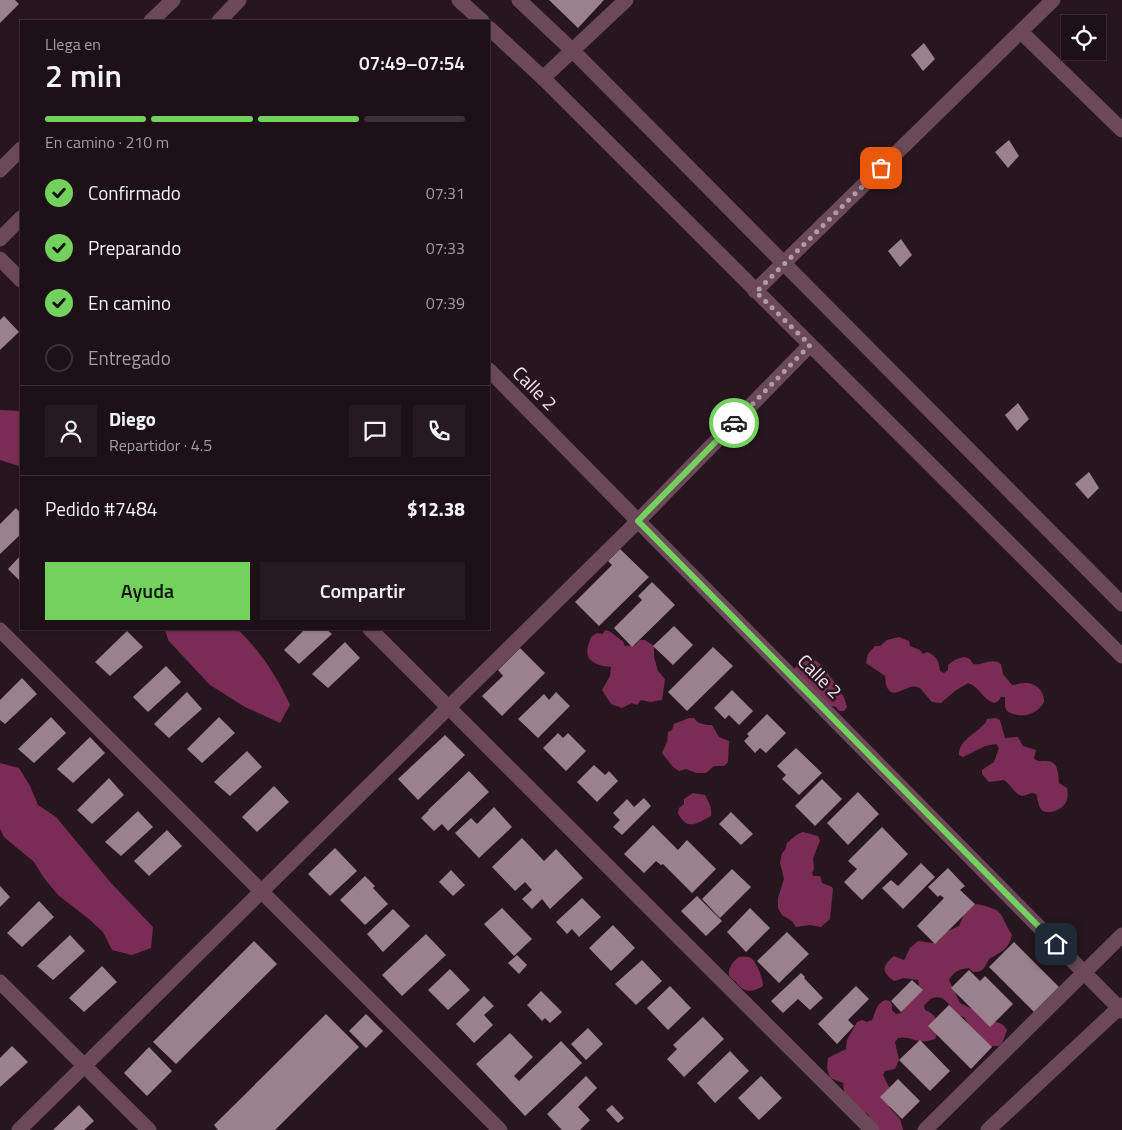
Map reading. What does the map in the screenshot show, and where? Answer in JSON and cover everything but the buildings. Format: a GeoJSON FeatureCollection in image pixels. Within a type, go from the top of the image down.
{"type":"FeatureCollection","features":[{"type":"Feature","properties":{"kind":"street"},"geometry":{"type":"LineString","coordinates":[[152,20],[172,0]]}},
{"type":"Feature","properties":{"kind":"street"},"geometry":{"type":"LineString","coordinates":[[220,20],[239,0]]}},
{"type":"Feature","properties":{"kind":"street"},"geometry":{"type":"LineString","coordinates":[[459,0],[481,20]]}},
{"type":"Feature","properties":{"kind":"street"},"geometry":{"type":"LineString","coordinates":[[519,0],[573,51],[1122,604]]}},
{"type":"Feature","properties":{"kind":"street"},"geometry":{"type":"LineString","coordinates":[[543,78],[626,0]]}},
{"type":"Feature","properties":{"kind":"street"},"geometry":{"type":"LineString","coordinates":[[756,292],[1053,0]]}},
{"type":"Feature","properties":{"kind":"street"},"geometry":{"type":"LineString","coordinates":[[490,29],[543,78],[1122,656]]}},
{"type":"Feature","properties":{"kind":"street"},"geometry":{"type":"LineString","coordinates":[[1021,32],[1122,130]]}},
{"type":"Feature","properties":{"kind":"street"},"geometry":{"type":"LineString","coordinates":[[0,170],[20,150]]}},
{"type":"Feature","properties":{"kind":"street"},"geometry":{"type":"LineString","coordinates":[[0,239],[20,219]]}},
{"type":"Feature","properties":{"kind":"street"},"geometry":{"type":"LineString","coordinates":[[0,259],[20,279]]}},
{"type":"Feature","properties":{"kind":"street"},"geometry":{"type":"LineString","coordinates":[[19,1130],[638,521],[810,345]]}},
{"type":"Feature","properties":{"kind":"street","name":"Calle 2"},"geometry":{"type":"LineString","coordinates":[[490,371],[1121,1008]]}},
{"type":"Feature","properties":{"kind":"street"},"geometry":{"type":"LineString","coordinates":[[0,630],[500,1130]]}},
{"type":"Feature","properties":{"kind":"street"},"geometry":{"type":"LineString","coordinates":[[371,630],[872,1130]]}},
{"type":"Feature","properties":{"kind":"street"},"geometry":{"type":"LineString","coordinates":[[925,1130],[1122,935]]}},
{"type":"Feature","properties":{"kind":"street"},"geometry":{"type":"LineString","coordinates":[[0,982],[149,1130]]}},
{"type":"Feature","properties":{"kind":"street"},"geometry":{"type":"LineString","coordinates":[[988,1130],[1121,1008]]}},
{"type":"Feature","properties":{"kind":"shaded area"},"geometry":{"type":"Polygon","coordinates":[[[0,410],[20,411],[20,468],[0,460],[0,410]]]}},
{"type":"Feature","properties":{"kind":"shaded area"},"geometry":{"type":"Polygon","coordinates":[[[165,630],[238,630],[267,664],[290,705],[280,723],[245,707],[210,685],[168,640],[165,630]]]}},
{"type":"Feature","properties":{"kind":"shaded area"},"geometry":{"type":"Polygon","coordinates":[[[606,630],[623,641],[625,646],[635,645],[640,640],[645,640],[654,646],[654,657],[658,671],[665,679],[662,700],[651,702],[641,700],[637,705],[632,703],[622,708],[611,704],[602,690],[610,676],[611,667],[593,662],[588,655],[587,649],[592,636],[597,633],[602,634],[606,630]]]}},
{"type":"Feature","properties":{"kind":"shaded area"},"geometry":{"type":"Polygon","coordinates":[[[899,637],[909,641],[910,646],[920,650],[923,654],[927,652],[933,655],[938,662],[940,671],[944,673],[948,670],[948,665],[962,657],[968,658],[973,664],[997,662],[1001,664],[1003,674],[1012,685],[1032,684],[1043,694],[1044,702],[1041,707],[1032,713],[1017,715],[1007,711],[1005,697],[1001,697],[994,703],[968,683],[941,703],[932,702],[917,687],[896,693],[890,692],[886,686],[885,676],[866,663],[868,654],[875,646],[880,646],[887,640],[899,637]]]}},
{"type":"Feature","properties":{"kind":"shaded area"},"geometry":{"type":"Polygon","coordinates":[[[815,660],[827,670],[829,676],[839,686],[847,707],[844,711],[839,711],[836,707],[827,705],[791,672],[798,665],[806,661],[815,660]]]}},
{"type":"Feature","properties":{"kind":"shaded area"},"geometry":{"type":"Polygon","coordinates":[[[694,718],[702,724],[712,725],[719,737],[729,741],[728,762],[724,766],[714,766],[706,773],[696,773],[686,769],[679,771],[673,767],[662,753],[667,742],[668,732],[672,730],[674,724],[694,718]]]}},
{"type":"Feature","properties":{"kind":"shaded area"},"geometry":{"type":"Polygon","coordinates":[[[996,718],[1000,720],[1005,738],[1018,737],[1023,746],[1036,750],[1034,759],[1050,762],[1056,766],[1059,783],[1067,788],[1068,796],[1065,804],[1060,808],[1050,812],[1043,811],[1039,806],[1036,794],[1032,793],[1022,796],[1016,793],[1004,780],[989,782],[982,774],[982,770],[994,762],[999,748],[996,744],[985,746],[963,757],[959,755],[961,745],[987,719],[996,718]]]}},
{"type":"Feature","properties":{"kind":"shaded area"},"geometry":{"type":"Polygon","coordinates":[[[0,763],[19,768],[30,786],[38,805],[56,817],[111,883],[153,927],[151,948],[132,955],[112,950],[103,932],[58,895],[34,862],[4,837],[0,829],[0,763]]]}},
{"type":"Feature","properties":{"kind":"shaded area"},"geometry":{"type":"Polygon","coordinates":[[[693,793],[705,795],[711,808],[711,816],[697,823],[689,824],[681,819],[678,813],[679,808],[684,804],[684,799],[693,793]]]}},
{"type":"Feature","properties":{"kind":"shaded area"},"geometry":{"type":"Polygon","coordinates":[[[803,832],[818,836],[820,841],[813,858],[813,876],[820,876],[822,883],[833,889],[830,919],[821,927],[810,925],[796,927],[792,921],[782,915],[778,908],[778,898],[784,879],[780,863],[782,853],[787,843],[803,832]]]}},
{"type":"Feature","properties":{"kind":"shaded area"},"geometry":{"type":"Polygon","coordinates":[[[977,904],[998,911],[1001,914],[1012,935],[1011,940],[1004,950],[989,959],[982,970],[973,972],[969,968],[963,969],[955,973],[949,980],[960,1003],[974,1010],[985,1021],[998,1022],[1005,1027],[1007,1030],[1002,1044],[987,1046],[969,1026],[964,1017],[956,1013],[943,999],[938,997],[930,999],[924,1006],[925,1010],[936,1018],[938,1030],[935,1039],[919,1041],[903,1037],[898,1038],[895,1042],[899,1060],[895,1069],[885,1071],[883,1075],[892,1093],[889,1107],[900,1119],[903,1130],[870,1130],[869,1115],[845,1098],[843,1083],[830,1078],[827,1068],[828,1058],[846,1049],[847,1040],[857,1022],[872,1020],[878,1006],[882,1002],[885,1000],[890,1001],[892,1010],[896,1014],[901,1013],[916,994],[919,986],[918,980],[904,978],[894,981],[885,972],[887,963],[894,956],[904,960],[910,948],[918,941],[934,943],[939,941],[944,933],[959,926],[968,909],[977,904]]]}},
{"type":"Feature","properties":{"kind":"shaded area"},"geometry":{"type":"Polygon","coordinates":[[[739,957],[749,957],[754,961],[758,967],[763,986],[748,991],[730,977],[730,968],[739,957]]]}},
{"type":"Feature","properties":{"kind":"way so far"},"geometry":{"type":"LineString","coordinates":[[734,423],[810,345],[756,292],[881,168]]}},
{"type":"Feature","properties":{"kind":"route"},"geometry":{"type":"LineString","coordinates":[[734,423],[638,521],[1056,944]]}}]}
